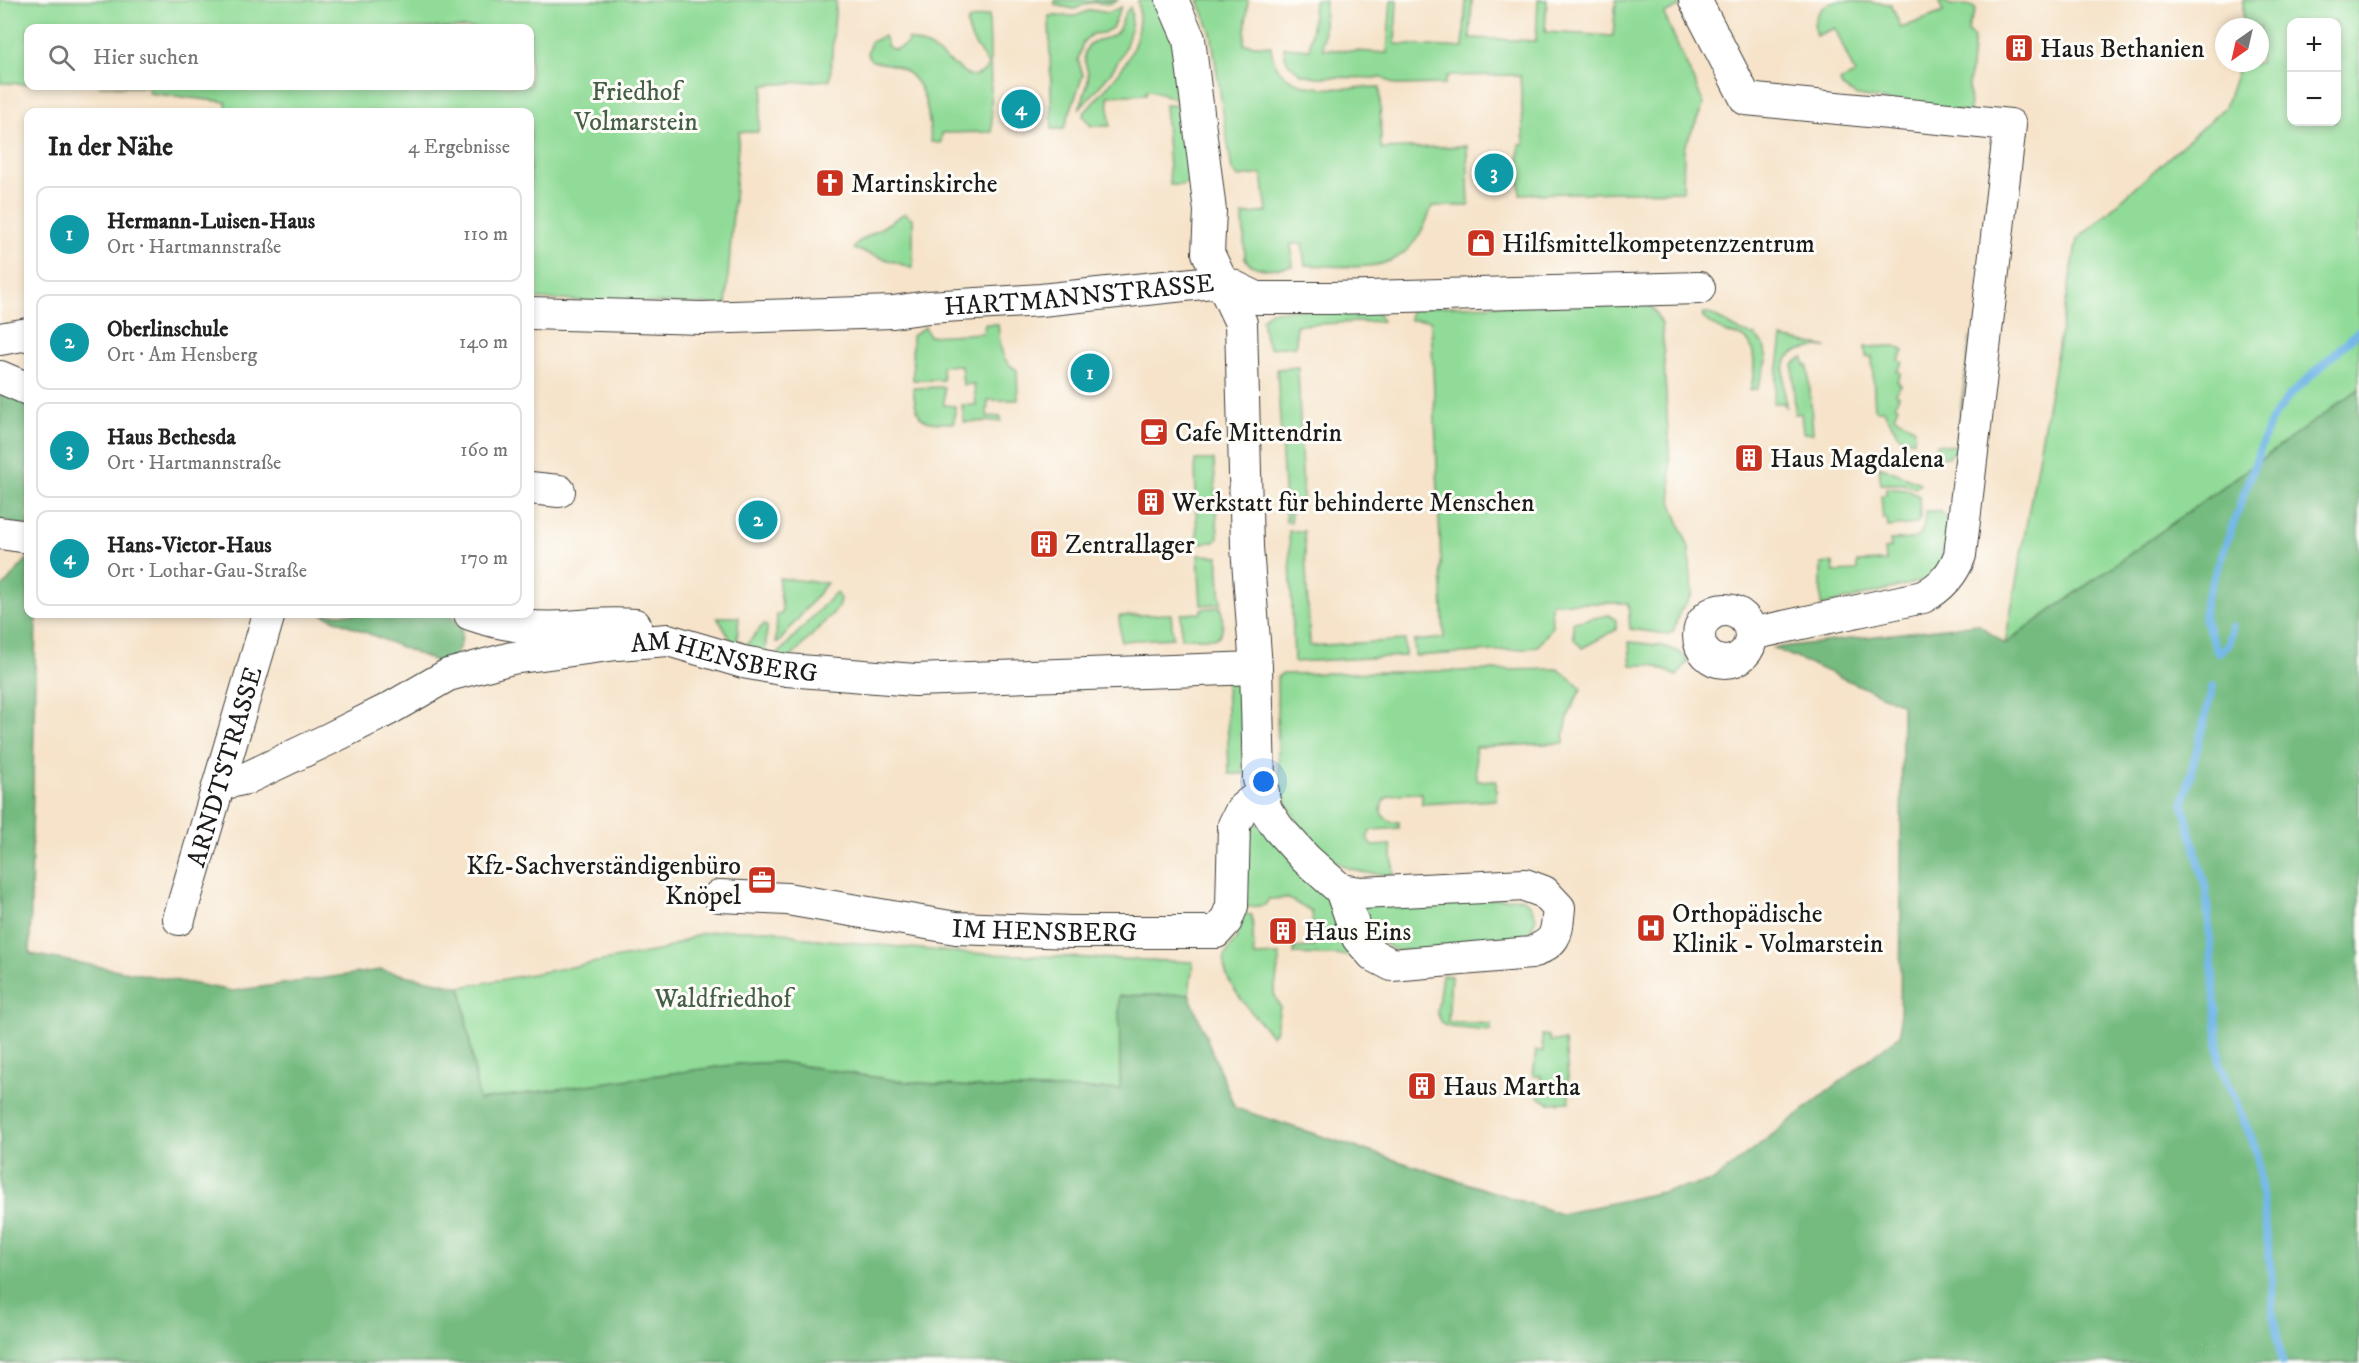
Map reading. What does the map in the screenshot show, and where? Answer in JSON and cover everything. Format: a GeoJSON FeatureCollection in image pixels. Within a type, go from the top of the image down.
{"type":"FeatureCollection","features":[{"type":"Feature","properties":{"kind":"street"},"geometry":{"type":"LineString","coordinates":[[1172,0],[1189,39],[1210,211],[1208,253],[1241,323],[1246,529],[1256,668],[1259,779],[1266,810],[1278,828],[1306,859],[1341,890],[1358,938],[1373,955],[1392,964],[1531,953],[1550,944],[1557,930],[1559,908],[1544,892],[1526,885],[1361,893],[1341,890]]}},
{"type":"Feature","properties":{"kind":"street"},"geometry":{"type":"LineString","coordinates":[[1695,0],[1746,99],[2010,125],[1962,543],[1955,568],[1947,580],[1935,591],[1923,597],[1751,634]]}},
{"type":"Feature","properties":{"kind":"street","name":"HARTMANNSTRASSE"},"geometry":{"type":"LineString","coordinates":[[534,313],[702,318],[893,312],[928,307],[1041,300],[1222,281],[1257,298],[1699,288]]}},
{"type":"Feature","properties":{"kind":"street"},"geometry":{"type":"LineString","coordinates":[[0,339],[24,335]]}},
{"type":"Feature","properties":{"kind":"street"},"geometry":{"type":"LineString","coordinates":[[0,377],[24,387]]}},
{"type":"Feature","properties":{"kind":"street"},"geometry":{"type":"LineString","coordinates":[[0,532],[24,536]]}},
{"type":"Feature","properties":{"kind":"street","name":"ARNDTSTRASSE"},"geometry":{"type":"LineString","coordinates":[[179,919],[268,618]]}},
{"type":"Feature","properties":{"kind":"street"},"geometry":{"type":"LineString","coordinates":[[484,618],[513,626],[564,627],[613,623],[676,631],[716,654]]}},
{"type":"Feature","properties":{"kind":"street","name":"AM HENSBERG"},"geometry":{"type":"LineString","coordinates":[[220,784],[247,778],[389,709],[448,675],[512,658],[617,644],[668,640],[743,662],[787,670],[915,680],[1256,668]]}},
{"type":"Feature","properties":{"kind":"street","name":"IM HENSBERG"},"geometry":{"type":"LineString","coordinates":[[719,896],[787,899],[956,928],[1071,932],[1216,932],[1226,921],[1232,906],[1234,825],[1242,809],[1263,792]]}},
{"type":"Feature","properties":{"kind":"green space","name":"Friedhof Volmarstein"},"geometry":{"type":"Polygon","coordinates":[[[0,0],[836,0],[830,80],[764,85],[758,132],[739,132],[726,305],[534,299],[534,108],[226,108],[226,102],[149,93],[149,90],[534,90],[534,24],[24,24],[24,84],[0,83],[0,0]]]}},
{"type":"Feature","properties":{"kind":"green space"},"geometry":{"type":"Polygon","coordinates":[[[1055,0],[1118,0],[1107,4],[1088,3],[1074,9],[1055,5],[1055,0]]]}},
{"type":"Feature","properties":{"kind":"green space"},"geometry":{"type":"Polygon","coordinates":[[[1138,0],[1156,0],[1168,24],[1184,102],[1147,90],[1146,94],[1108,96],[1110,126],[1091,126],[1083,116],[1085,112],[1117,75],[1132,49],[1139,19],[1138,0]]]}},
{"type":"Feature","properties":{"kind":"green space"},"geometry":{"type":"Polygon","coordinates":[[[1198,0],[1248,0],[1244,44],[1271,46],[1275,63],[1284,75],[1297,83],[1330,88],[1380,87],[1381,149],[1467,146],[1469,206],[1432,206],[1423,229],[1411,246],[1398,257],[1384,263],[1348,267],[1305,265],[1302,243],[1291,244],[1293,266],[1267,269],[1250,264],[1245,259],[1243,215],[1267,212],[1262,174],[1238,177],[1232,171],[1211,33],[1198,0]]]}},
{"type":"Feature","properties":{"kind":"green space"},"geometry":{"type":"Polygon","coordinates":[[[1314,0],[1325,0],[1323,49],[1387,53],[1391,0],[1397,0],[1395,44],[1463,48],[1466,0],[1472,0],[1470,38],[1536,41],[1538,0],[1547,0],[1545,32],[1613,36],[1616,0],[1677,0],[1681,6],[1664,14],[1704,104],[1684,148],[1683,191],[1520,194],[1519,144],[1524,144],[1520,75],[1447,76],[1445,84],[1397,85],[1382,78],[1317,77],[1301,74],[1288,63],[1284,47],[1310,49],[1314,0]]]}},
{"type":"Feature","properties":{"kind":"green space"},"geometry":{"type":"Polygon","coordinates":[[[1839,0],[1891,4],[1901,28],[1943,12],[1938,0],[1976,9],[1968,32],[1974,38],[1969,86],[1970,113],[1857,96],[1842,87],[1840,81],[1855,74],[1835,28],[1816,36],[1814,29],[1818,13],[1827,5],[1839,0]]]}},
{"type":"Feature","properties":{"kind":"green space"},"geometry":{"type":"Polygon","coordinates":[[[2243,0],[2359,0],[2359,389],[2005,644],[2077,240],[2225,107],[2237,72],[2269,72],[2269,18],[2243,18],[2243,0]]]}},
{"type":"Feature","properties":{"kind":"green space"},"geometry":{"type":"Polygon","coordinates":[[[1121,7],[1112,28],[1103,33],[1092,34],[1083,42],[1078,60],[1083,75],[1064,129],[1052,129],[1049,16],[1075,16],[1091,10],[1108,13],[1121,7]]]}},
{"type":"Feature","properties":{"kind":"green space"},"geometry":{"type":"Polygon","coordinates":[[[1130,7],[1131,26],[1124,50],[1104,81],[1079,110],[1088,82],[1084,56],[1086,50],[1094,41],[1114,35],[1130,7]]]}},
{"type":"Feature","properties":{"kind":"green space"},"geometry":{"type":"Polygon","coordinates":[[[989,15],[992,132],[942,133],[941,143],[931,142],[927,109],[921,89],[908,73],[898,67],[871,60],[867,53],[871,42],[884,36],[888,47],[895,50],[907,44],[908,39],[929,47],[968,75],[975,76],[986,70],[988,64],[972,40],[967,25],[969,20],[989,15]]]}},
{"type":"Feature","properties":{"kind":"green space"},"geometry":{"type":"Polygon","coordinates":[[[1165,105],[1185,106],[1189,181],[1183,185],[1170,185],[1165,105]]]}},
{"type":"Feature","properties":{"kind":"green space"},"geometry":{"type":"Polygon","coordinates":[[[905,213],[913,219],[913,268],[854,249],[857,243],[905,213]]]}},
{"type":"Feature","properties":{"kind":"green space"},"geometry":{"type":"Polygon","coordinates":[[[1644,302],[1653,309],[1662,324],[1672,504],[1689,548],[1692,595],[1680,611],[1673,632],[1667,634],[1630,629],[1628,603],[1551,603],[1552,627],[1538,646],[1525,649],[1415,656],[1414,641],[1444,638],[1431,320],[1410,320],[1410,307],[1644,302]]]}},
{"type":"Feature","properties":{"kind":"green space"},"geometry":{"type":"Polygon","coordinates":[[[1376,307],[1382,321],[1296,325],[1296,346],[1270,348],[1265,338],[1262,320],[1270,311],[1376,307]]]}},
{"type":"Feature","properties":{"kind":"green space"},"geometry":{"type":"Polygon","coordinates":[[[1704,313],[1709,313],[1742,332],[1755,336],[1764,345],[1767,361],[1757,389],[1750,391],[1754,357],[1750,344],[1746,339],[1728,333],[1703,318],[1704,313]]]}},
{"type":"Feature","properties":{"kind":"green space"},"geometry":{"type":"Polygon","coordinates":[[[985,324],[998,324],[1004,356],[1007,362],[1017,370],[1018,400],[988,400],[987,416],[1001,417],[1001,421],[964,422],[962,405],[976,405],[974,384],[963,385],[961,365],[942,366],[943,380],[913,380],[912,336],[925,327],[929,336],[983,333],[985,324]]]}},
{"type":"Feature","properties":{"kind":"green space"},"geometry":{"type":"Polygon","coordinates":[[[1970,337],[1957,450],[1948,457],[1939,457],[1935,452],[1937,444],[1956,446],[1970,337]]]}},
{"type":"Feature","properties":{"kind":"green space"},"geometry":{"type":"Polygon","coordinates":[[[1782,338],[1827,347],[1810,348],[1790,356],[1784,371],[1786,408],[1784,403],[1773,403],[1782,338]]]}},
{"type":"Feature","properties":{"kind":"green space"},"geometry":{"type":"Polygon","coordinates":[[[1895,346],[1904,351],[1899,360],[1903,363],[1897,371],[1901,373],[1897,381],[1901,385],[1895,393],[1899,396],[1895,404],[1898,407],[1894,416],[1915,429],[1914,441],[1899,436],[1883,410],[1875,410],[1872,357],[1866,357],[1865,347],[1895,346]]]}},
{"type":"Feature","properties":{"kind":"green space"},"geometry":{"type":"Polygon","coordinates":[[[1804,358],[1805,366],[1808,365],[1813,433],[1803,433],[1801,413],[1795,414],[1793,365],[1804,358]]]}},
{"type":"Feature","properties":{"kind":"green space"},"geometry":{"type":"Polygon","coordinates":[[[1298,367],[1303,502],[1290,502],[1291,522],[1286,522],[1277,369],[1298,367]]]}},
{"type":"Feature","properties":{"kind":"green space"},"geometry":{"type":"Polygon","coordinates":[[[0,387],[24,400],[24,525],[0,521],[0,387]]]}},
{"type":"Feature","properties":{"kind":"green space"},"geometry":{"type":"Polygon","coordinates":[[[944,387],[944,405],[955,406],[954,423],[923,419],[916,408],[913,388],[944,387]]]}},
{"type":"Feature","properties":{"kind":"green space"},"geometry":{"type":"Polygon","coordinates":[[[2359,389],[2359,1363],[0,1363],[0,590],[24,563],[24,618],[36,618],[30,954],[233,991],[381,970],[461,987],[479,1100],[739,1064],[780,1062],[898,1081],[998,1089],[1120,1089],[1119,996],[1189,994],[1235,1108],[1561,1214],[1713,1181],[1900,1035],[1902,704],[1773,648],[1978,624],[2005,644],[2359,389]]]}},
{"type":"Feature","properties":{"kind":"green space"},"geometry":{"type":"Polygon","coordinates":[[[1195,460],[1214,460],[1218,538],[1215,542],[1197,543],[1195,460]]]}},
{"type":"Feature","properties":{"kind":"green space"},"geometry":{"type":"Polygon","coordinates":[[[1879,466],[1920,483],[1915,488],[1904,484],[1881,484],[1879,466]]]}},
{"type":"Feature","properties":{"kind":"green space"},"geometry":{"type":"Polygon","coordinates":[[[1886,488],[1908,490],[1919,496],[1920,518],[1916,524],[1888,527],[1887,518],[1883,519],[1881,495],[1886,495],[1886,488]]]}},
{"type":"Feature","properties":{"kind":"green space"},"geometry":{"type":"Polygon","coordinates":[[[1925,511],[1939,511],[1951,523],[1947,555],[1930,579],[1821,606],[1821,564],[1833,563],[1834,572],[1857,571],[1857,562],[1886,561],[1885,549],[1891,548],[1890,540],[1912,539],[1921,534],[1925,511]]]}},
{"type":"Feature","properties":{"kind":"green space"},"geometry":{"type":"Polygon","coordinates":[[[1289,531],[1304,531],[1310,646],[1405,640],[1405,656],[1294,662],[1289,531]]]}},
{"type":"Feature","properties":{"kind":"green space"},"geometry":{"type":"Polygon","coordinates":[[[1198,555],[1218,556],[1221,604],[1201,605],[1198,555]]]}},
{"type":"Feature","properties":{"kind":"green space"},"geometry":{"type":"Polygon","coordinates":[[[779,578],[827,583],[779,642],[776,642],[777,615],[782,614],[779,578]]]}},
{"type":"Feature","properties":{"kind":"green space"},"geometry":{"type":"Polygon","coordinates":[[[836,592],[840,599],[838,608],[791,657],[787,658],[762,658],[744,652],[734,644],[717,617],[739,617],[737,640],[746,645],[764,624],[767,627],[765,653],[775,657],[836,592]]]}},
{"type":"Feature","properties":{"kind":"green space"},"geometry":{"type":"Polygon","coordinates":[[[1221,607],[1222,628],[1216,638],[1181,638],[1181,614],[1201,613],[1201,609],[1221,607]]]}},
{"type":"Feature","properties":{"kind":"green space"},"geometry":{"type":"Polygon","coordinates":[[[1171,614],[1173,638],[1121,641],[1119,616],[1171,614]]]}},
{"type":"Feature","properties":{"kind":"green space"},"geometry":{"type":"Polygon","coordinates":[[[1609,615],[1616,620],[1616,630],[1582,648],[1574,639],[1573,622],[1609,615]]]}},
{"type":"Feature","properties":{"kind":"green space"},"geometry":{"type":"Polygon","coordinates":[[[331,618],[453,618],[461,629],[459,649],[451,663],[435,661],[331,618]]]}},
{"type":"Feature","properties":{"kind":"green space"},"geometry":{"type":"Polygon","coordinates":[[[1629,642],[1670,648],[1683,655],[1688,661],[1677,676],[1653,665],[1631,665],[1629,642]]]}},
{"type":"Feature","properties":{"kind":"green space"},"geometry":{"type":"Polygon","coordinates":[[[1558,669],[1582,688],[1569,714],[1564,743],[1475,747],[1477,781],[1496,780],[1496,800],[1422,804],[1422,793],[1393,795],[1383,801],[1382,815],[1391,822],[1399,822],[1399,828],[1370,831],[1367,839],[1373,846],[1391,845],[1394,875],[1350,869],[1333,859],[1312,841],[1287,804],[1280,778],[1278,743],[1277,677],[1282,674],[1558,669]]]}},
{"type":"Feature","properties":{"kind":"green space"},"geometry":{"type":"Polygon","coordinates":[[[1226,678],[1243,685],[1244,774],[1229,774],[1226,678]]]}},
{"type":"Feature","properties":{"kind":"green space"},"geometry":{"type":"Polygon","coordinates":[[[1251,819],[1333,895],[1357,956],[1294,954],[1294,948],[1314,947],[1312,912],[1287,898],[1269,899],[1265,905],[1243,908],[1244,829],[1251,819]]]}},
{"type":"Feature","properties":{"kind":"green space"},"geometry":{"type":"Polygon","coordinates":[[[1522,898],[1530,904],[1536,917],[1530,932],[1521,941],[1399,951],[1377,939],[1361,904],[1522,898]]]}},
{"type":"Feature","properties":{"kind":"green space"},"geometry":{"type":"Polygon","coordinates":[[[1242,914],[1252,915],[1254,956],[1280,955],[1274,993],[1280,1007],[1275,1033],[1271,1035],[1242,1000],[1225,970],[1225,957],[1238,933],[1242,914]]]}},
{"type":"Feature","properties":{"kind":"green space","name":"Waldfriedhof"},"geometry":{"type":"Polygon","coordinates":[[[725,930],[772,930],[805,938],[964,953],[1193,962],[1189,994],[1119,996],[1121,1089],[998,1089],[898,1081],[780,1062],[739,1064],[479,1100],[461,987],[663,950],[699,934],[725,930]]]}},
{"type":"Feature","properties":{"kind":"green space"},"geometry":{"type":"Polygon","coordinates":[[[1442,975],[1451,976],[1448,1022],[1491,1024],[1490,1031],[1449,1027],[1442,1024],[1437,1012],[1442,975]]]}},
{"type":"Feature","properties":{"kind":"green space"},"geometry":{"type":"Polygon","coordinates":[[[1542,1035],[1549,1036],[1550,1041],[1565,1041],[1570,1102],[1549,1103],[1538,1097],[1541,1076],[1533,1076],[1536,1051],[1543,1051],[1542,1035]]]}},
{"type":"Feature","properties":{"kind":"waterway"},"geometry":{"type":"LineString","coordinates":[[2232,627],[2229,644],[2218,653],[2204,618],[2205,602],[2270,422],[2287,398],[2359,331]]}},
{"type":"Feature","properties":{"kind":"waterway"},"geometry":{"type":"LineString","coordinates":[[2213,686],[2183,804],[2206,889],[2220,1064],[2257,1152],[2272,1280],[2273,1314],[2282,1363]]}},
{"type":"Feature","properties":{"kind":"place","name":"Haus Bethanien"},"geometry":{"type":"Point","coordinates":[2019,48]}},
{"type":"Feature","properties":{"kind":"place","name":"Hans-Vietor-Haus"},"geometry":{"type":"Point","coordinates":[1021,109]}},
{"type":"Feature","properties":{"kind":"place","name":"Haus Bethesda"},"geometry":{"type":"Point","coordinates":[1494,173]}},
{"type":"Feature","properties":{"kind":"place","name":"Martinskirche"},"geometry":{"type":"Point","coordinates":[830,183]}},
{"type":"Feature","properties":{"kind":"place","name":"Hilfsmittelkompetenzzentrum"},"geometry":{"type":"Point","coordinates":[1481,243]}},
{"type":"Feature","properties":{"kind":"place","name":"Hermann-Luisen-Haus"},"geometry":{"type":"Point","coordinates":[1090,373]}},
{"type":"Feature","properties":{"kind":"place","name":"Cafe Mittendrin"},"geometry":{"type":"Point","coordinates":[1154,432]}},
{"type":"Feature","properties":{"kind":"place","name":"Haus Magdalena"},"geometry":{"type":"Point","coordinates":[1749,458]}},
{"type":"Feature","properties":{"kind":"place","name":"Werkstatt für behinderte Menschen"},"geometry":{"type":"Point","coordinates":[1151,502]}},
{"type":"Feature","properties":{"kind":"place","name":"Oberlinschule"},"geometry":{"type":"Point","coordinates":[758,520]}},
{"type":"Feature","properties":{"kind":"place","name":"Zentrallager"},"geometry":{"type":"Point","coordinates":[1044,544]}},
{"type":"Feature","properties":{"kind":"place","name":"Kfz-Sachverständigenbüro Knöpel"},"geometry":{"type":"Point","coordinates":[762,880]}},
{"type":"Feature","properties":{"kind":"place","name":"Orthopädische Klinik - Volmarstein"},"geometry":{"type":"Point","coordinates":[1651,928]}},
{"type":"Feature","properties":{"kind":"place","name":"Haus Eins"},"geometry":{"type":"Point","coordinates":[1283,931]}},
{"type":"Feature","properties":{"kind":"place","name":"Haus Martha"},"geometry":{"type":"Point","coordinates":[1422,1086]}}]}
